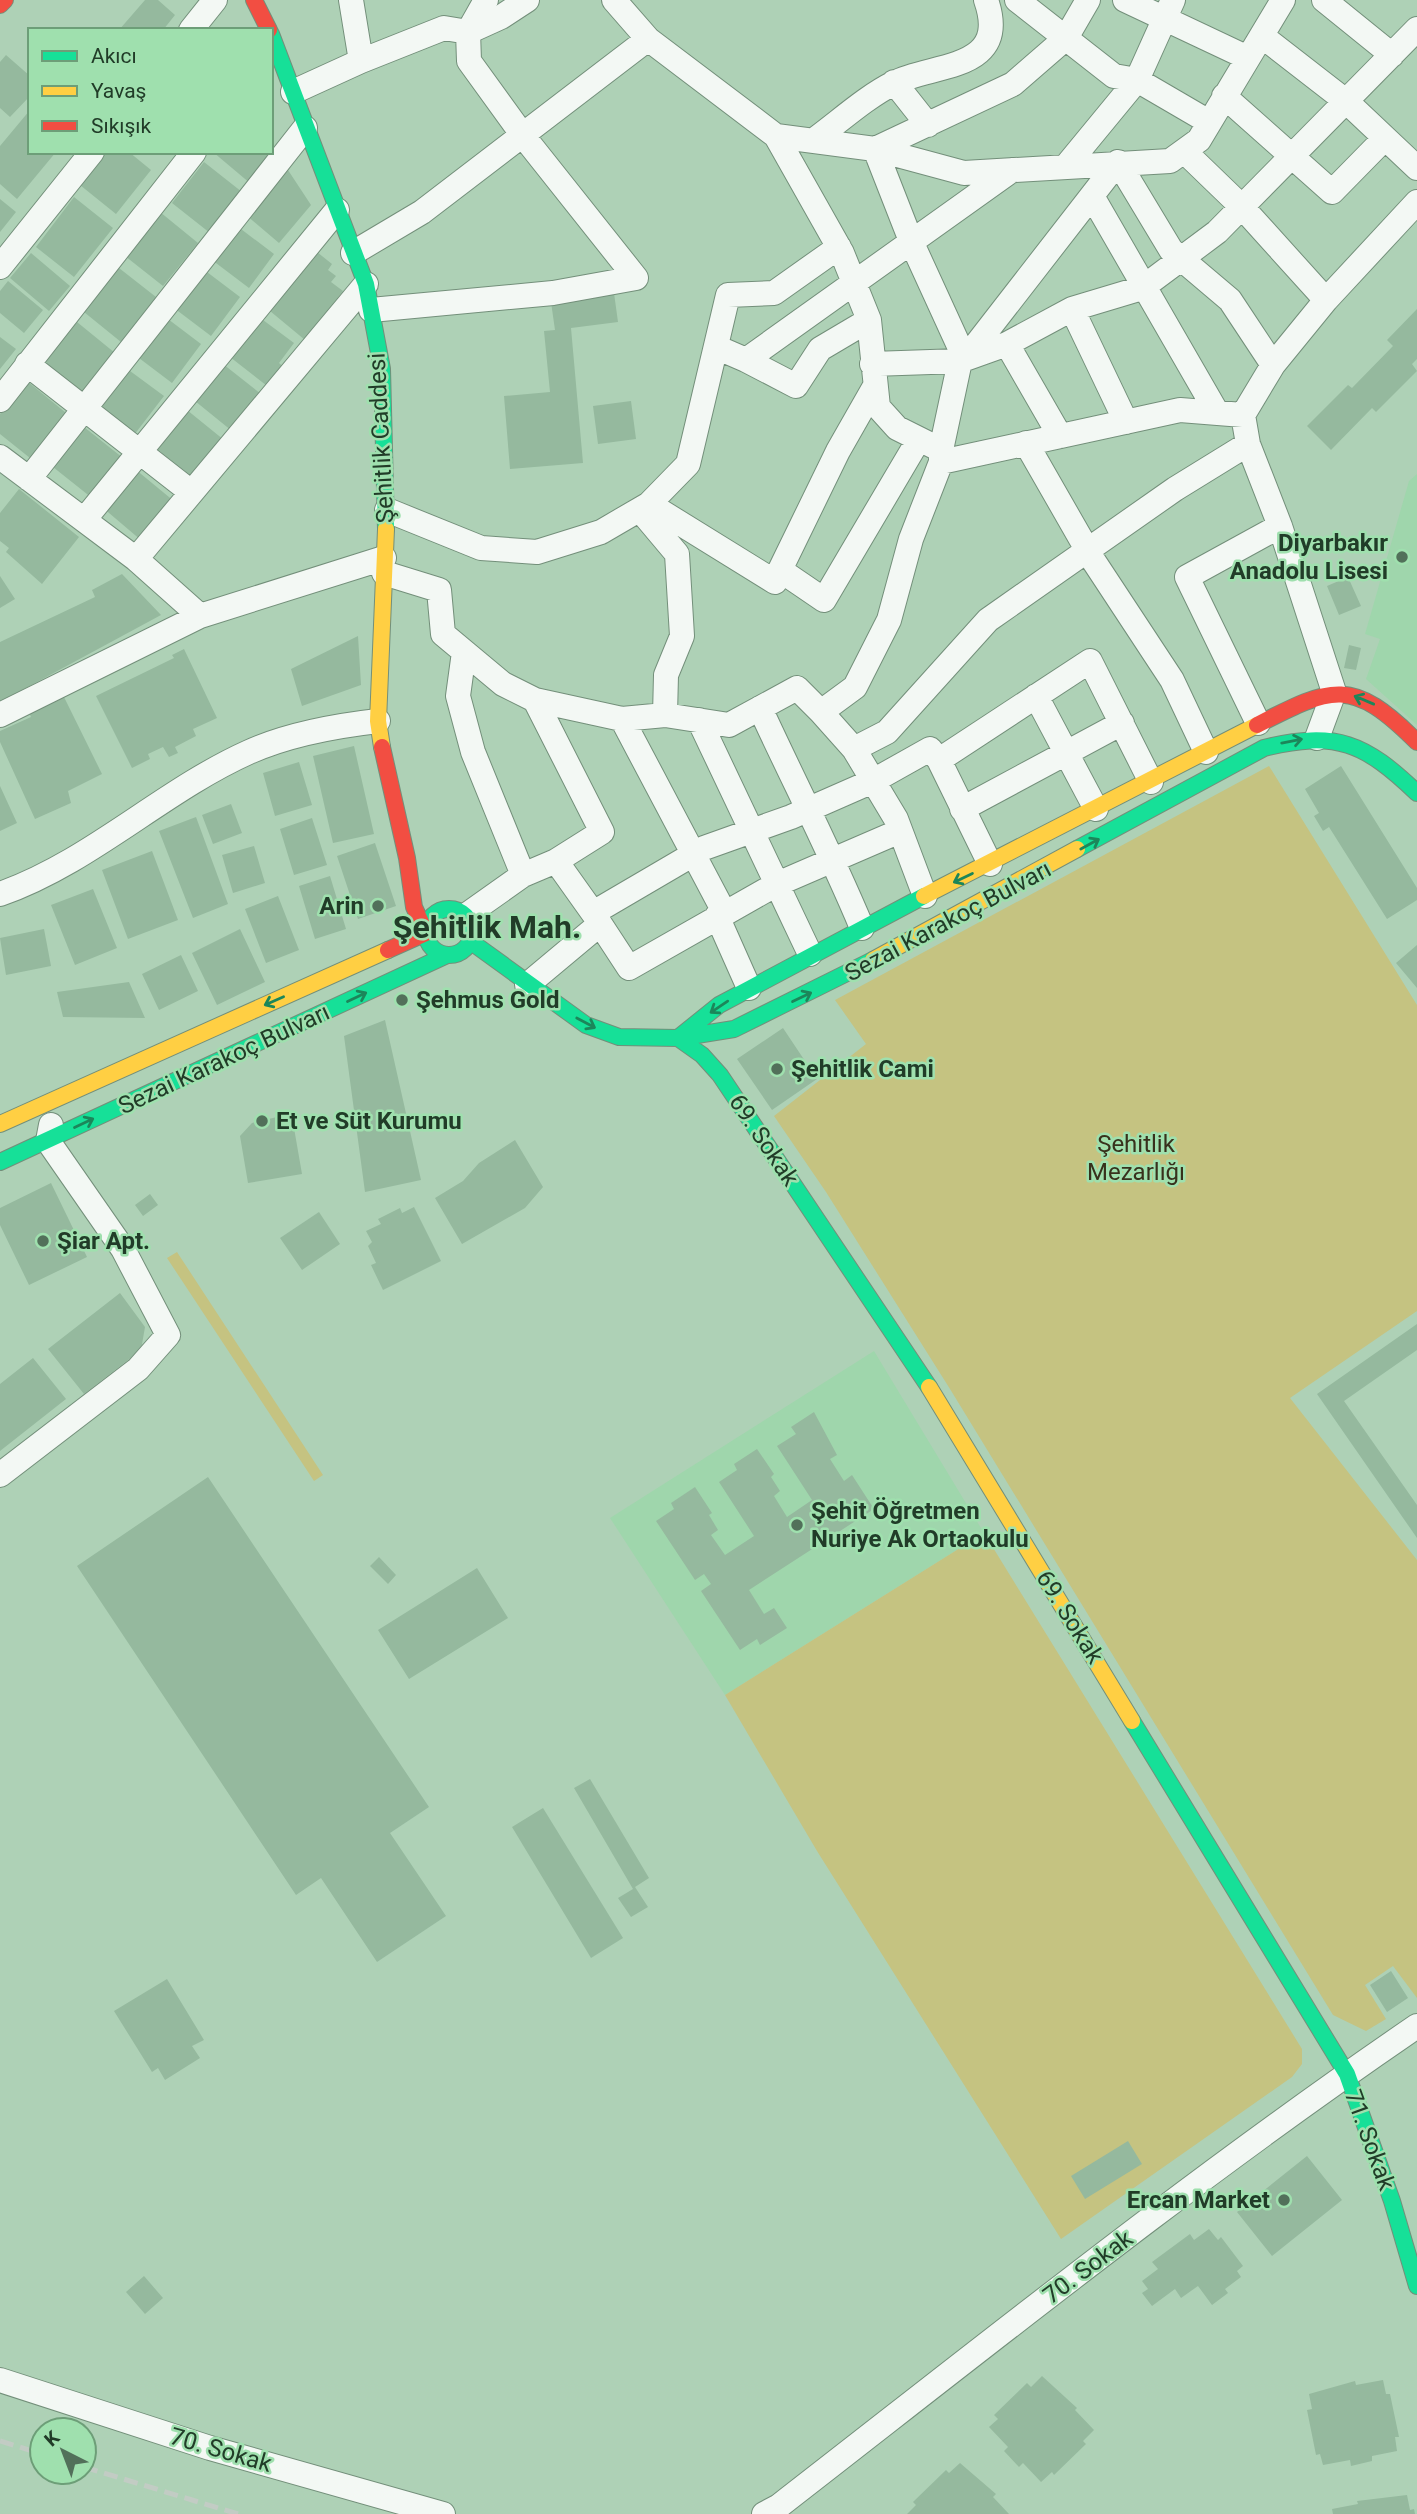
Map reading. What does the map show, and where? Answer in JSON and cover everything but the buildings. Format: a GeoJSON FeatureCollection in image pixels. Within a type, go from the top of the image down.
{"type":"FeatureCollection","features":[{"type":"Feature","properties":{"kind":"street"},"geometry":{"type":"LineString","coordinates":[[0,5],[5,0]]}},
{"type":"Feature","properties":{"kind":"street"},"geometry":{"type":"LineString","coordinates":[[193,28],[215,0]]}},
{"type":"Feature","properties":{"kind":"street","name":"Şehitlik Caddesi"},"geometry":{"type":"LineString","coordinates":[[254,0],[266,28]]}},
{"type":"Feature","properties":{"kind":"street"},"geometry":{"type":"LineString","coordinates":[[351,0],[361,61]]}},
{"type":"Feature","properties":{"kind":"street"},"geometry":{"type":"LineString","coordinates":[[371,310],[553,293],[636,278],[524,137],[469,61],[468,32],[486,0]]}},
{"type":"Feature","properties":{"kind":"street"},"geometry":{"type":"LineString","coordinates":[[293,92],[444,28],[468,32],[501,17],[527,0]]}},
{"type":"Feature","properties":{"kind":"street"},"geometry":{"type":"LineString","coordinates":[[614,0],[648,39],[776,136],[839,247],[869,320],[878,407],[897,429],[933,450],[1026,443],[1180,410],[1243,415]]}},
{"type":"Feature","properties":{"kind":"street"},"geometry":{"type":"LineString","coordinates":[[814,140],[894,82],[969,62],[987,39],[991,15],[986,0]]}},
{"type":"Feature","properties":{"kind":"street"},"geometry":{"type":"LineString","coordinates":[[1017,0],[1114,76],[1137,80],[1209,122]]}},
{"type":"Feature","properties":{"kind":"street"},"geometry":{"type":"LineString","coordinates":[[874,149],[1013,85],[1066,38],[1088,0]]}},
{"type":"Feature","properties":{"kind":"street"},"geometry":{"type":"LineString","coordinates":[[1125,0],[1169,9],[1248,58]]}},
{"type":"Feature","properties":{"kind":"street"},"geometry":{"type":"LineString","coordinates":[[776,136],[874,149],[964,173],[1170,161],[1199,140],[1283,0]]}},
{"type":"Feature","properties":{"kind":"street"},"geometry":{"type":"LineString","coordinates":[[1324,0],[1392,55]]}},
{"type":"Feature","properties":{"kind":"street"},"geometry":{"type":"LineString","coordinates":[[1067,165],[1137,80],[1169,9]]}},
{"type":"Feature","properties":{"kind":"street"},"geometry":{"type":"LineString","coordinates":[[874,375],[962,360],[1007,344],[1072,309],[1142,288],[1217,232],[1417,29]]}},
{"type":"Feature","properties":{"kind":"street"},"geometry":{"type":"LineString","coordinates":[[1262,36],[1347,102],[1417,168]]}},
{"type":"Feature","properties":{"kind":"street"},"geometry":{"type":"LineString","coordinates":[[353,253],[422,212],[524,137],[648,39]]}},
{"type":"Feature","properties":{"kind":"street","name":"Şehitlik Caddesi"},"geometry":{"type":"LineString","coordinates":[[273,43],[366,284],[382,369],[387,510],[377,721],[415,907],[426,933]]}},
{"type":"Feature","properties":{"kind":"street"},"geometry":{"type":"LineString","coordinates":[[894,82],[928,125]]}},
{"type":"Feature","properties":{"kind":"street"},"geometry":{"type":"LineString","coordinates":[[1224,96],[1332,192],[1385,138]]}},
{"type":"Feature","properties":{"kind":"street"},"geometry":{"type":"LineString","coordinates":[[29,480],[305,128]]}},
{"type":"Feature","properties":{"kind":"street"},"geometry":{"type":"LineString","coordinates":[[874,149],[962,360]]}},
{"type":"Feature","properties":{"kind":"street"},"geometry":{"type":"LineString","coordinates":[[1184,151],[1242,207],[1326,300]]}},
{"type":"Feature","properties":{"kind":"street"},"geometry":{"type":"LineString","coordinates":[[0,267],[90,154]]}},
{"type":"Feature","properties":{"kind":"street"},"geometry":{"type":"LineString","coordinates":[[0,400],[192,154]]}},
{"type":"Feature","properties":{"kind":"street"},"geometry":{"type":"LineString","coordinates":[[821,712],[855,687],[889,620],[933,450],[962,360],[1118,162]]}},
{"type":"Feature","properties":{"kind":"street"},"geometry":{"type":"LineString","coordinates":[[1118,162],[1171,250],[1230,300],[1273,365]]}},
{"type":"Feature","properties":{"kind":"street"},"geometry":{"type":"LineString","coordinates":[[746,360],[1012,169]]}},
{"type":"Feature","properties":{"kind":"street"},"geometry":{"type":"LineString","coordinates":[[1092,196],[1142,288],[1216,411]]}},
{"type":"Feature","properties":{"kind":"street"},"geometry":{"type":"LineString","coordinates":[[1317,738],[1334,692],[1280,526],[1248,444],[1243,415],[1273,365],[1326,300],[1417,202]]}},
{"type":"Feature","properties":{"kind":"street"},"geometry":{"type":"LineString","coordinates":[[84,520],[337,210]]}},
{"type":"Feature","properties":{"kind":"street"},"geometry":{"type":"LineString","coordinates":[[387,510],[481,548],[537,552],[601,532],[645,507],[688,464],[728,295],[774,293],[839,247]]}},
{"type":"Feature","properties":{"kind":"street"},"geometry":{"type":"LineString","coordinates":[[136,559],[366,284]]}},
{"type":"Feature","properties":{"kind":"street"},"geometry":{"type":"LineString","coordinates":[[1072,309],[1126,422]]}},
{"type":"Feature","properties":{"kind":"street"},"geometry":{"type":"LineString","coordinates":[[716,347],[796,386],[820,349],[869,320]]}},
{"type":"Feature","properties":{"kind":"street"},"geometry":{"type":"LineString","coordinates":[[1007,344],[1060,436]]}},
{"type":"Feature","properties":{"kind":"street"},"geometry":{"type":"LineString","coordinates":[[27,364],[191,492]]}},
{"type":"Feature","properties":{"kind":"street"},"geometry":{"type":"LineString","coordinates":[[645,507],[775,582],[874,375]]}},
{"type":"Feature","properties":{"kind":"street"},"geometry":{"type":"LineString","coordinates":[[1026,443],[1089,552],[1172,680],[1206,752]]}},
{"type":"Feature","properties":{"kind":"street"},"geometry":{"type":"LineString","coordinates":[[854,749],[887,732],[988,620],[1089,552],[1175,489],[1248,444]]}},
{"type":"Feature","properties":{"kind":"street"},"geometry":{"type":"LineString","coordinates":[[780,570],[824,600],[933,450]]}},
{"type":"Feature","properties":{"kind":"street"},"geometry":{"type":"LineString","coordinates":[[0,457],[136,559],[200,616]]}},
{"type":"Feature","properties":{"kind":"street"},"geometry":{"type":"LineString","coordinates":[[645,507],[677,554],[682,636],[666,675],[665,715]]}},
{"type":"Feature","properties":{"kind":"street"},"geometry":{"type":"LineString","coordinates":[[1258,723],[1187,577],[1280,526]]}},
{"type":"Feature","properties":{"kind":"street"},"geometry":{"type":"LineString","coordinates":[[0,715],[200,616],[384,566],[439,590],[443,634],[503,684],[535,700],[622,719],[665,715],[729,725],[797,688],[854,749],[900,831],[925,896]]}},
{"type":"Feature","properties":{"kind":"street"},"geometry":{"type":"LineString","coordinates":[[464,652],[458,696],[470,741],[523,875]]}},
{"type":"Feature","properties":{"kind":"street"},"geometry":{"type":"LineString","coordinates":[[939,760],[1090,661],[1152,782]]}},
{"type":"Feature","properties":{"kind":"street"},"geometry":{"type":"LineString","coordinates":[[678,1038],[719,1005],[810,954],[1152,782],[1258,723],[1312,697],[1334,692],[1368,698],[1417,742]]}},
{"type":"Feature","properties":{"kind":"street"},"geometry":{"type":"LineString","coordinates":[[1036,696],[1096,808]]}},
{"type":"Feature","properties":{"kind":"street"},"geometry":{"type":"LineString","coordinates":[[464,915],[523,875],[556,861],[602,832],[535,700]]}},
{"type":"Feature","properties":{"kind":"street"},"geometry":{"type":"LineString","coordinates":[[760,708],[807,810],[834,860],[862,928]]}},
{"type":"Feature","properties":{"kind":"street"},"geometry":{"type":"LineString","coordinates":[[622,719],[696,853],[749,988]]}},
{"type":"Feature","properties":{"kind":"street"},"geometry":{"type":"LineString","coordinates":[[699,720],[810,954]]}},
{"type":"Feature","properties":{"kind":"street"},"geometry":{"type":"LineString","coordinates":[[0,894],[34,882],[201,778],[250,751],[325,727],[377,721]]}},
{"type":"Feature","properties":{"kind":"street"},"geometry":{"type":"LineString","coordinates":[[962,809],[1122,723]]}},
{"type":"Feature","properties":{"kind":"street","name":"Sezai Karakoç Bulvarı"},"geometry":{"type":"LineString","coordinates":[[470,941],[527,985],[586,1025],[619,1037],[678,1038],[734,1029],[846,975],[1264,748],[1293,740],[1317,738],[1354,742],[1386,762],[1417,793]]}},
{"type":"Feature","properties":{"kind":"street"},"geometry":{"type":"LineString","coordinates":[[527,985],[596,918],[696,853],[873,781],[930,749],[939,760],[990,864]]}},
{"type":"Feature","properties":{"kind":"street"},"geometry":{"type":"LineString","coordinates":[[556,861],[629,968],[775,885],[900,831]]}},
{"type":"Feature","properties":{"kind":"street"},"geometry":{"type":"LineString","coordinates":[[407,858],[426,877]]}},
{"type":"Feature","properties":{"kind":"street"},"geometry":{"type":"LineString","coordinates":[[445,895],[464,915],[472,928],[470,941],[461,952],[447,956],[430,946],[426,933],[427,925],[436,914],[450,909],[464,915]]}},
{"type":"Feature","properties":{"kind":"street","name":"Sezai Karakoç Bulvarı"},"geometry":{"type":"LineString","coordinates":[[0,1125],[426,933]]}},
{"type":"Feature","properties":{"kind":"street","name":"Sezai Karakoç Bulvarı"},"geometry":{"type":"LineString","coordinates":[[0,1162],[447,956]]}},
{"type":"Feature","properties":{"kind":"street","name":"69. Sokak"},"geometry":{"type":"LineString","coordinates":[[678,1038],[702,1055],[720,1075],[904,1346],[1347,2074]]}},
{"type":"Feature","properties":{"kind":"street"},"geometry":{"type":"LineString","coordinates":[[0,1475],[138,1368],[168,1335],[123,1249],[47,1140],[57,1099]]}},
{"type":"Feature","properties":{"kind":"street","name":"70. Sokak"},"geometry":{"type":"LineString","coordinates":[[764,2514],[779,2506],[1083,2270],[1347,2074],[1417,2026]]}},
{"type":"Feature","properties":{"kind":"street","name":"71. Sokak"},"geometry":{"type":"LineString","coordinates":[[1347,2074],[1392,2201],[1417,2286]]}},
{"type":"Feature","properties":{"kind":"street","name":"70. Sokak"},"geometry":{"type":"LineString","coordinates":[[0,2380],[197,2444],[443,2514]]}},
{"type":"Feature","properties":{"kind":"shaded area","name":"Diyarbakır Anadolu Lisesi"},"geometry":{"type":"Polygon","coordinates":[[[1417,474],[1417,725],[1366,679],[1380,639],[1365,634],[1409,481],[1417,474]]]}},
{"type":"Feature","properties":{"kind":"shaded area","name":"Şehit Öğretmen Nuriye Ak Ortaokulu"},"geometry":{"type":"Polygon","coordinates":[[[874,1351],[984,1533],[725,1695],[610,1518],[874,1351]]]}},
{"type":"Feature","properties":{"kind":"green space","name":"Şehitlik Mezarlığı"},"geometry":{"type":"Polygon","coordinates":[[[1269,766],[1417,1005],[1417,1311],[1290,1398],[1417,1560],[1417,1998],[1393,1966],[1365,1985],[1386,2019],[1366,2031],[1333,2015],[950,1389],[826,1192],[774,1116],[866,1044],[835,1000],[1269,766]]]}},
{"type":"Feature","properties":{"kind":"green space"},"geometry":{"type":"Polygon","coordinates":[[[177,1252],[323,1475],[314,1481],[167,1258],[177,1252]]]}},
{"type":"Feature","properties":{"kind":"green space"},"geometry":{"type":"Polygon","coordinates":[[[984,1533],[1302,2049],[1302,2064],[1292,2077],[1061,2239],[817,1851],[725,1695],[984,1533]]]}},
{"type":"Feature","properties":{"kind":"railway"},"geometry":{"type":"LineString","coordinates":[[0,2441],[28,2450]]}},
{"type":"Feature","properties":{"kind":"railway"},"geometry":{"type":"LineString","coordinates":[[98,2471],[238,2514]]}},
{"type":"Feature","properties":{"kind":"traffic: fast"},"geometry":{"type":"LineString","coordinates":[[273,39],[366,284],[382,369],[386,529]]}},
{"type":"Feature","properties":{"kind":"traffic: fast"},"geometry":{"type":"LineString","coordinates":[[1077,849],[1264,748],[1289,743],[1311,740],[1348,745],[1381,762],[1417,793]]}},
{"type":"Feature","properties":{"kind":"traffic: fast"},"geometry":{"type":"LineString","coordinates":[[924,896],[719,1005],[678,1038],[702,1055],[720,1075],[929,1387]]}},
{"type":"Feature","properties":{"kind":"traffic: fast"},"geometry":{"type":"LineString","coordinates":[[449,909],[465,916],[472,932],[465,948],[449,955],[433,948],[426,932],[433,916],[449,909]]}},
{"type":"Feature","properties":{"kind":"traffic: fast"},"geometry":{"type":"LineString","coordinates":[[470,941],[586,1025],[619,1037],[678,1038],[734,1029],[873,960]]}},
{"type":"Feature","properties":{"kind":"traffic: fast"},"geometry":{"type":"LineString","coordinates":[[0,1162],[447,955]]}},
{"type":"Feature","properties":{"kind":"traffic: fast"},"geometry":{"type":"LineString","coordinates":[[1132,1721],[1347,2074],[1392,2201],[1417,2286]]}},
{"type":"Feature","properties":{"kind":"traffic: slow"},"geometry":{"type":"LineString","coordinates":[[382,747],[378,721],[386,529]]}},
{"type":"Feature","properties":{"kind":"traffic: slow"},"geometry":{"type":"LineString","coordinates":[[924,896],[1257,725]]}},
{"type":"Feature","properties":{"kind":"traffic: slow"},"geometry":{"type":"LineString","coordinates":[[873,960],[1077,849]]}},
{"type":"Feature","properties":{"kind":"traffic: slow"},"geometry":{"type":"LineString","coordinates":[[0,1124],[388,950]]}},
{"type":"Feature","properties":{"kind":"traffic: slow"},"geometry":{"type":"LineString","coordinates":[[929,1387],[1132,1721]]}},
{"type":"Feature","properties":{"kind":"traffic: jam"},"geometry":{"type":"LineString","coordinates":[[0,5],[5,0]]}},
{"type":"Feature","properties":{"kind":"traffic: jam"},"geometry":{"type":"LineString","coordinates":[[254,0],[268,28]]}},
{"type":"Feature","properties":{"kind":"traffic: jam"},"geometry":{"type":"LineString","coordinates":[[1257,725],[1305,702],[1341,694],[1375,706],[1417,742]]}},
{"type":"Feature","properties":{"kind":"traffic: jam"},"geometry":{"type":"LineString","coordinates":[[382,747],[407,858],[414,907],[426,933],[388,950]]}},
{"type":"Feature","properties":{"kind":"place","name":"Diyarbakır Anadolu Lisesi"},"geometry":{"type":"Point","coordinates":[1402,557]}},
{"type":"Feature","properties":{"kind":"place","name":"Arin"},"geometry":{"type":"Point","coordinates":[378,906]}},
{"type":"Feature","properties":{"kind":"place","name":"Şehmus Gold"},"geometry":{"type":"Point","coordinates":[402,1000]}},
{"type":"Feature","properties":{"kind":"place","name":"Şehitlik Cami"},"geometry":{"type":"Point","coordinates":[777,1069]}},
{"type":"Feature","properties":{"kind":"place","name":"Et ve Süt Kurumu"},"geometry":{"type":"Point","coordinates":[262,1121]}},
{"type":"Feature","properties":{"kind":"place","name":"Şiar Apt."},"geometry":{"type":"Point","coordinates":[43,1241]}},
{"type":"Feature","properties":{"kind":"place","name":"Şehit Öğretmen Nuriye Ak Ortaokulu"},"geometry":{"type":"Point","coordinates":[797,1525]}},
{"type":"Feature","properties":{"kind":"place","name":"Ercan Market"},"geometry":{"type":"Point","coordinates":[1284,2200]}},
{"type":"Feature","properties":{"kind":"district","name":"Şehitlik Mah."},"geometry":{"type":"Point","coordinates":[487,927]}}]}
